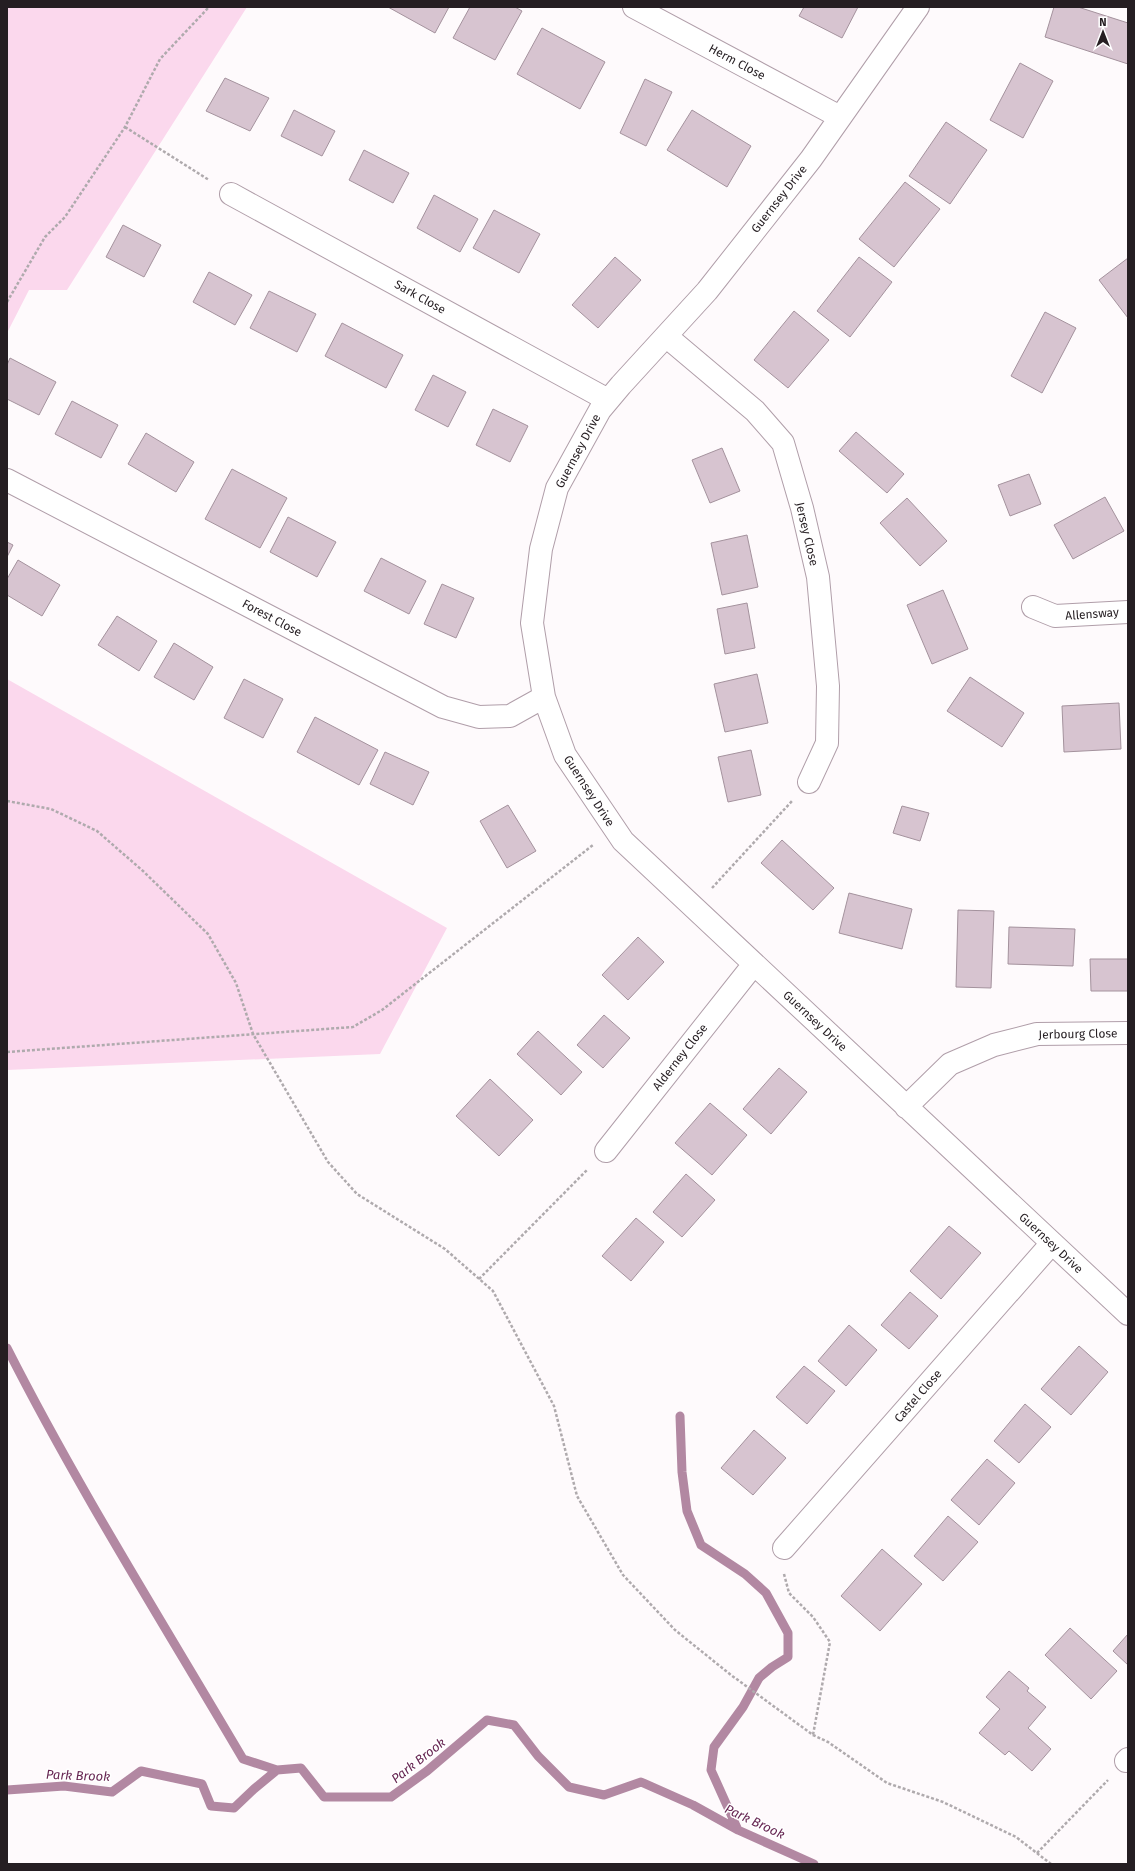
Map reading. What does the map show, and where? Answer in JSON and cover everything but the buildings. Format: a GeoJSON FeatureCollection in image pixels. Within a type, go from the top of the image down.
{"type":"FeatureCollection","features":[{"type":"Feature","properties":{"kind":"street","name":"Herm Close"},"geometry":{"type":"LineString","coordinates":[[634,7],[840,117]]}},
{"type":"Feature","properties":{"kind":"street","name":"Guernsey Drive"},"geometry":{"type":"LineString","coordinates":[[918,7],[811,159],[717,278],[600,410],[558,488],[541,549],[532,623],[544,697],[565,755],[623,841],[1128,1314]]}},
{"type":"Feature","properties":{"kind":"street","name":"Sark Close"},"geometry":{"type":"LineString","coordinates":[[231,194],[608,400]]}},
{"type":"Feature","properties":{"kind":"street","name":"Jersey Close"},"geometry":{"type":"LineString","coordinates":[[666,336],[755,411],[783,443],[802,508],[818,577],[828,686],[827,743],[809,782]]}},
{"type":"Feature","properties":{"kind":"street","name":"Forest Close"},"geometry":{"type":"LineString","coordinates":[[7,480],[443,707],[479,717],[510,716],[544,697]]}},
{"type":"Feature","properties":{"kind":"street","name":"Allensway"},"geometry":{"type":"LineString","coordinates":[[1033,607],[1055,616],[1128,612]]}},
{"type":"Feature","properties":{"kind":"street","name":"Alderney Close"},"geometry":{"type":"LineString","coordinates":[[606,1151],[754,964]]}},
{"type":"Feature","properties":{"kind":"street","name":"Jerbourg Close"},"geometry":{"type":"LineString","coordinates":[[906,1107],[950,1064],[994,1045],[1037,1034],[1128,1033]]}},
{"type":"Feature","properties":{"kind":"street","name":"Castel Close"},"geometry":{"type":"LineString","coordinates":[[784,1548],[1052,1243]]}},
{"type":"Feature","properties":{"kind":"path"},"geometry":{"type":"LineString","coordinates":[[7,302],[45,237],[65,216],[125,127],[160,60],[209,7]]}},
{"type":"Feature","properties":{"kind":"path"},"geometry":{"type":"LineString","coordinates":[[125,127],[231,194]]}},
{"type":"Feature","properties":{"kind":"path"},"geometry":{"type":"LineString","coordinates":[[694,908],[809,782]]}},
{"type":"Feature","properties":{"kind":"path"},"geometry":{"type":"LineString","coordinates":[[7,802],[51,810],[97,831],[143,871],[208,934],[236,983],[253,1034],[328,1162],[357,1194],[445,1249],[493,1291],[554,1406],[577,1496],[624,1575],[675,1630],[731,1675],[813,1735],[828,1742],[887,1783],[943,1802],[1016,1837],[1051,1864]]}},
{"type":"Feature","properties":{"kind":"path"},"geometry":{"type":"LineString","coordinates":[[7,1052],[353,1027],[382,1010],[614,828]]}},
{"type":"Feature","properties":{"kind":"path"},"geometry":{"type":"LineString","coordinates":[[479,1279],[606,1151]]}},
{"type":"Feature","properties":{"kind":"path"},"geometry":{"type":"LineString","coordinates":[[784,1548],[783,1572],[789,1593],[813,1617],[830,1642],[813,1735]]}},
{"type":"Feature","properties":{"kind":"path"},"geometry":{"type":"LineString","coordinates":[[1037,1853],[1127,1760]]}},
{"type":"Feature","properties":{"kind":"shaded area"},"geometry":{"type":"Polygon","coordinates":[[[7,7],[247,7],[67,290],[29,290],[7,333],[7,7]]]}},
{"type":"Feature","properties":{"kind":"shaded area"},"geometry":{"type":"Polygon","coordinates":[[[7,679],[447,928],[380,1054],[7,1070],[7,679]]]}},
{"type":"Feature","properties":{"kind":"waterway"},"geometry":{"type":"LineString","coordinates":[[7,1348],[92,1504],[243,1759],[277,1770]]}},
{"type":"Feature","properties":{"kind":"waterway"},"geometry":{"type":"LineString","coordinates":[[680,1416],[682,1472],[687,1511],[701,1545],[745,1574],[766,1593],[788,1633],[788,1657],[772,1667],[759,1678],[743,1707],[714,1747],[711,1770],[738,1830]]}},
{"type":"Feature","properties":{"kind":"waterway","name":"Park Brook"},"geometry":{"type":"LineString","coordinates":[[7,1790],[64,1786],[112,1792],[141,1771],[202,1784],[211,1806],[234,1808],[277,1770],[301,1768],[324,1797],[391,1797],[427,1771],[487,1720],[514,1725],[538,1756],[569,1787],[604,1795],[641,1782],[693,1805],[738,1830],[814,1864]]}}]}
